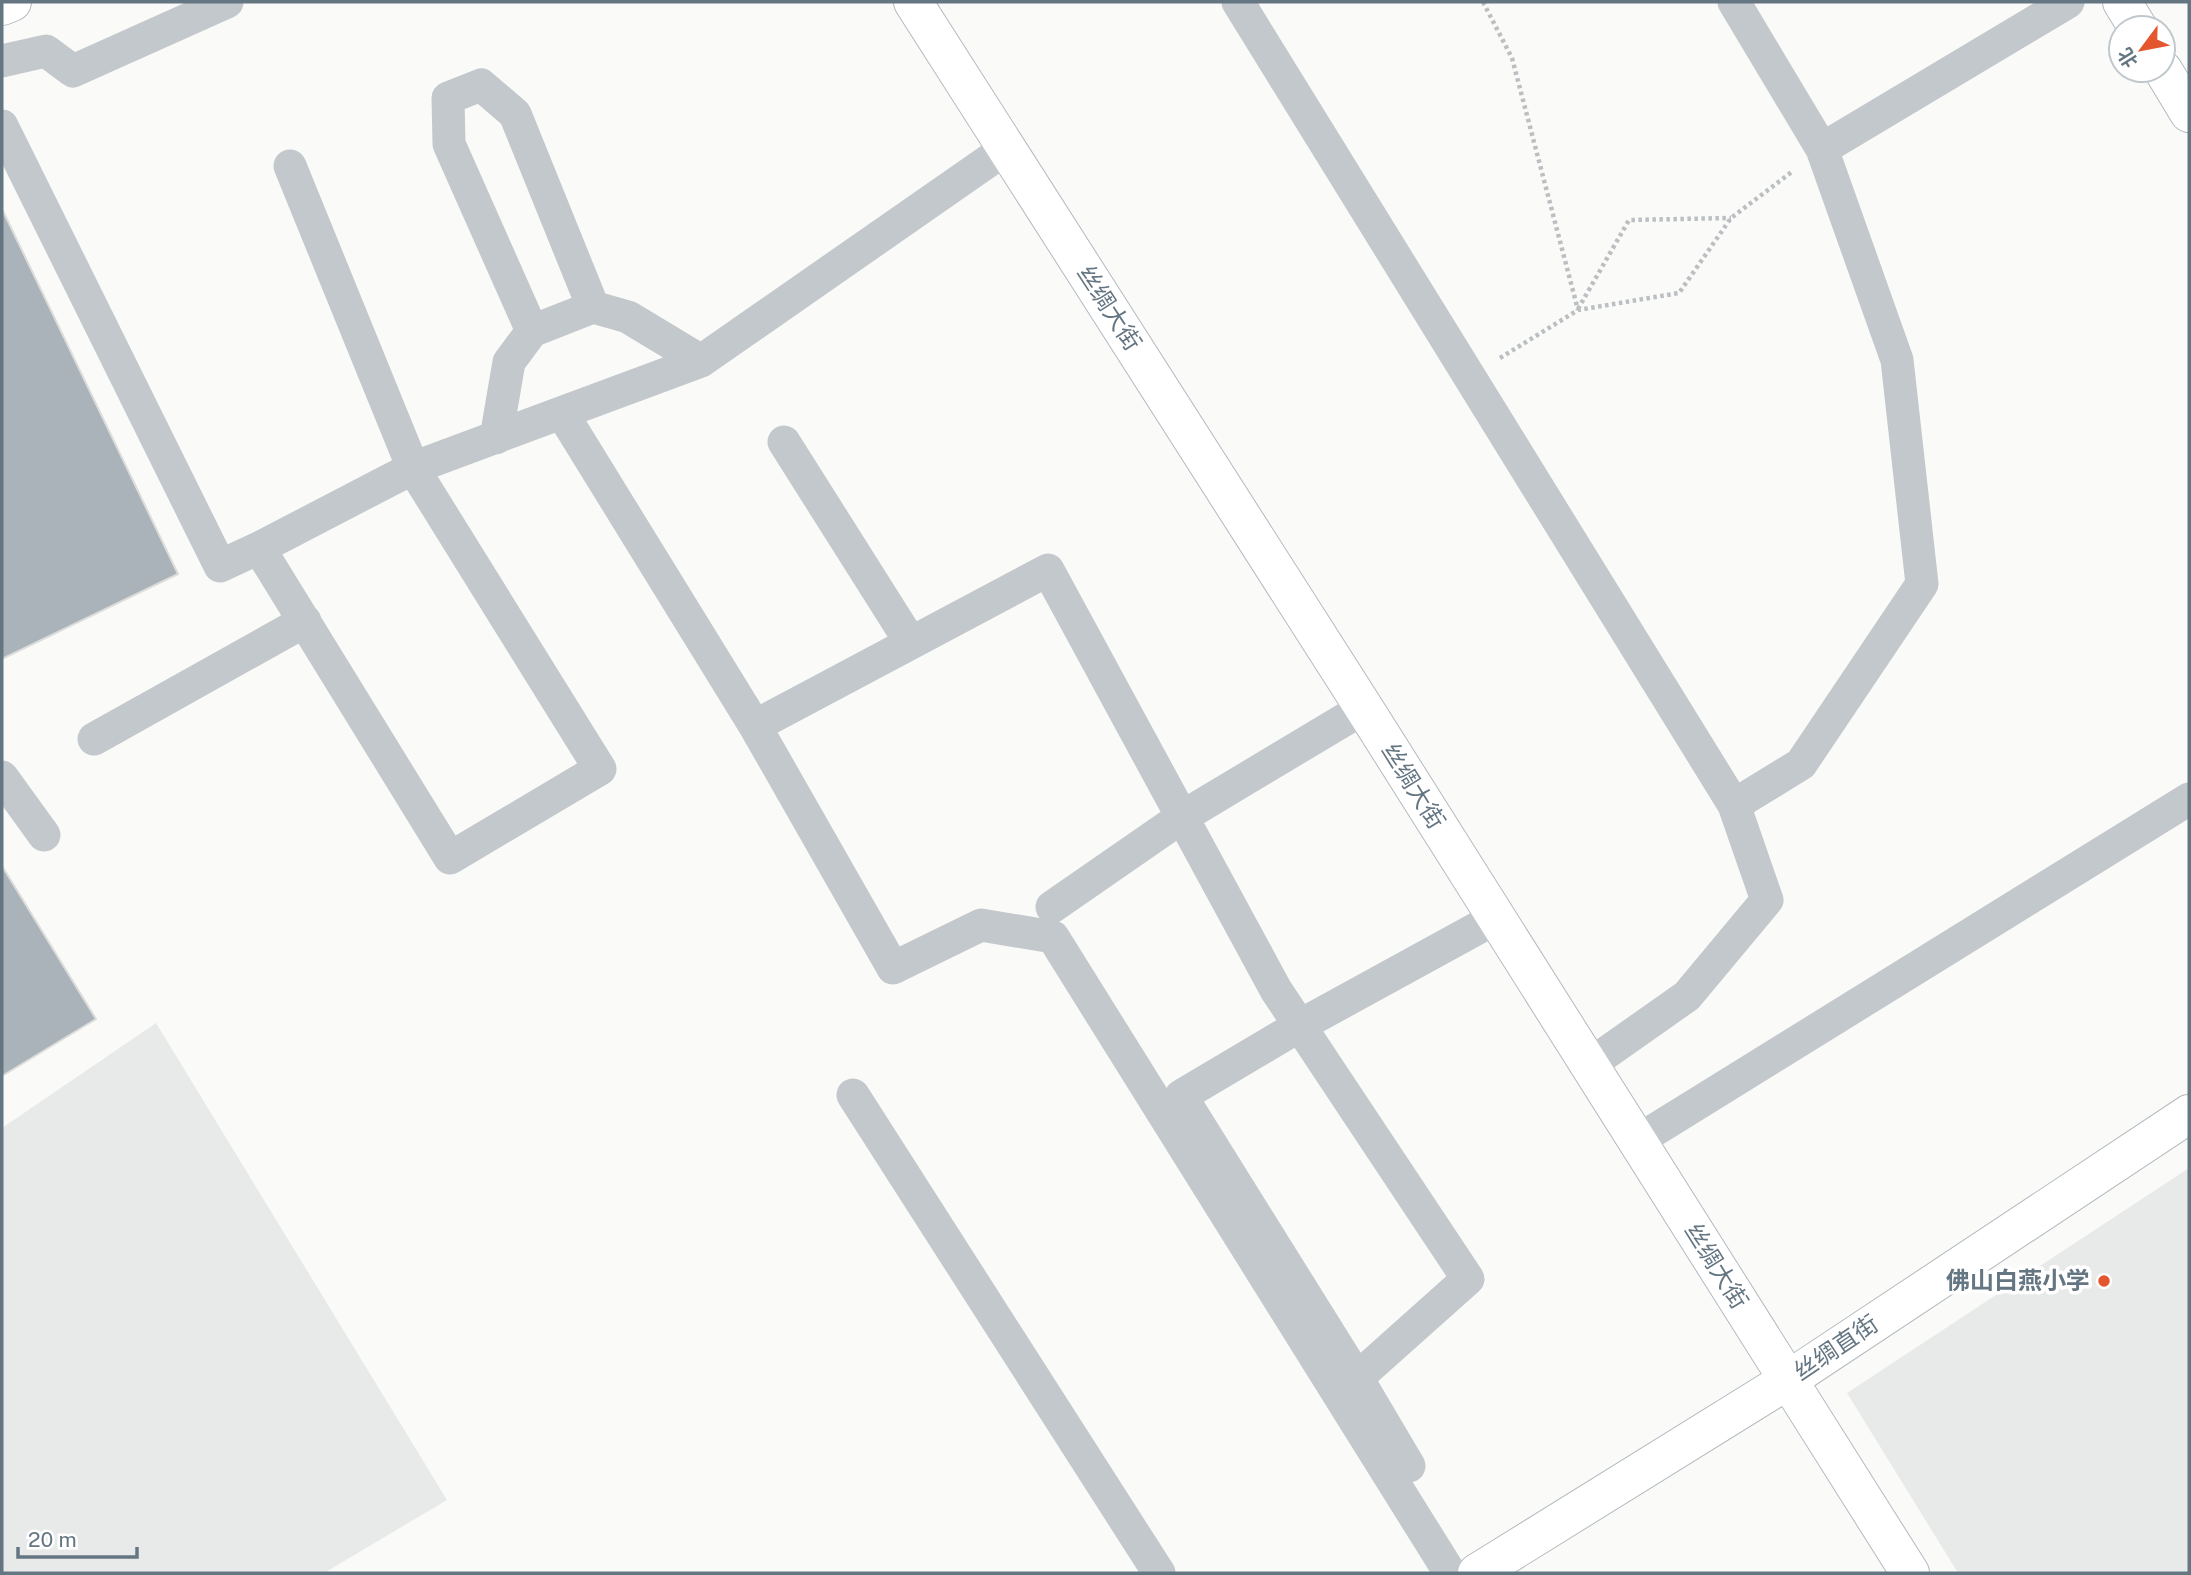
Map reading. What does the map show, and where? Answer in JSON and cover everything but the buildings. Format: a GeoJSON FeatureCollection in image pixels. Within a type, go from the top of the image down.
{"type":"FeatureCollection","features":[{"type":"Feature","properties":{"kind":"street"},"geometry":{"type":"LineString","coordinates":[[2,6],[12,2]]}},
{"type":"Feature","properties":{"kind":"street"},"geometry":{"type":"LineString","coordinates":[[2,61],[46,51],[74,71],[226,2]]}},
{"type":"Feature","properties":{"kind":"street","name":"丝绸大街"},"geometry":{"type":"LineString","coordinates":[[913,2],[1364,708],[1910,1573]]}},
{"type":"Feature","properties":{"kind":"street"},"geometry":{"type":"LineString","coordinates":[[1238,2],[1734,805],[1767,900],[1687,996],[1589,1065]]}},
{"type":"Feature","properties":{"kind":"street"},"geometry":{"type":"LineString","coordinates":[[1734,2],[1822,149],[1897,360],[1922,584],[1801,764],[1734,805]]}},
{"type":"Feature","properties":{"kind":"street"},"geometry":{"type":"LineString","coordinates":[[1822,149],[2068,2]]}},
{"type":"Feature","properties":{"kind":"street"},"geometry":{"type":"LineString","coordinates":[[2171,84],[2189,113]]}},
{"type":"Feature","properties":{"kind":"street"},"geometry":{"type":"LineString","coordinates":[[532,331],[449,144],[448,98],[481,85],[515,114],[593,307]]}},
{"type":"Feature","properties":{"kind":"street"},"geometry":{"type":"LineString","coordinates":[[2,125],[220,566],[413,468],[701,361],[1007,148]]}},
{"type":"Feature","properties":{"kind":"street"},"geometry":{"type":"LineString","coordinates":[[259,548],[450,858],[600,769],[413,468],[290,166]]}},
{"type":"Feature","properties":{"kind":"street"},"geometry":{"type":"LineString","coordinates":[[496,438],[509,362],[532,331],[593,307],[628,317],[701,361]]}},
{"type":"Feature","properties":{"kind":"street"},"geometry":{"type":"LineString","coordinates":[[562,413],[755,726],[893,968],[981,925],[1053,937],[1450,1573]]}},
{"type":"Feature","properties":{"kind":"street"},"geometry":{"type":"LineString","coordinates":[[784,442],[911,643]]}},
{"type":"Feature","properties":{"kind":"street"},"geometry":{"type":"LineString","coordinates":[[755,726],[1048,570],[1276,990],[1468,1279],[1357,1378]]}},
{"type":"Feature","properties":{"kind":"street"},"geometry":{"type":"LineString","coordinates":[[94,739],[305,621]]}},
{"type":"Feature","properties":{"kind":"street"},"geometry":{"type":"LineString","coordinates":[[1052,907],[1182,817],[1364,708]]}},
{"type":"Feature","properties":{"kind":"street"},"geometry":{"type":"LineString","coordinates":[[2,777],[44,835]]}},
{"type":"Feature","properties":{"kind":"street"},"geometry":{"type":"LineString","coordinates":[[1637,1141],[2189,799]]}},
{"type":"Feature","properties":{"kind":"street"},"geometry":{"type":"LineString","coordinates":[[1417,1480],[1357,1378],[1181,1096],[1299,1026],[1496,918]]}},
{"type":"Feature","properties":{"kind":"street"},"geometry":{"type":"LineString","coordinates":[[853,1095],[1159,1573]]}},
{"type":"Feature","properties":{"kind":"street","name":"丝绸直街"},"geometry":{"type":"LineString","coordinates":[[1477,1573],[1788,1380],[2189,1114]]}},
{"type":"Feature","properties":{"kind":"path"},"geometry":{"type":"LineString","coordinates":[[1483,2],[1512,58],[1578,310]]}},
{"type":"Feature","properties":{"kind":"path"},"geometry":{"type":"LineString","coordinates":[[1470,377],[1578,310],[1678,293],[1731,218],[1822,149]]}},
{"type":"Feature","properties":{"kind":"path"},"geometry":{"type":"LineString","coordinates":[[1578,310],[1629,220],[1731,218]]}},
{"type":"Feature","properties":{"kind":"shaded area"},"geometry":{"type":"Polygon","coordinates":[[[156,1023],[447,1500],[324,1573],[2,1573],[2,1128],[156,1023]]]}},
{"type":"Feature","properties":{"kind":"shaded area","name":"佛山白燕小学"},"geometry":{"type":"Polygon","coordinates":[[[2189,1168],[2189,1573],[1958,1573],[1847,1393],[2189,1168]]]}},
{"type":"Feature","properties":{"kind":"place","name":"佛山白燕小学"},"geometry":{"type":"Point","coordinates":[2104,1281]}}]}
